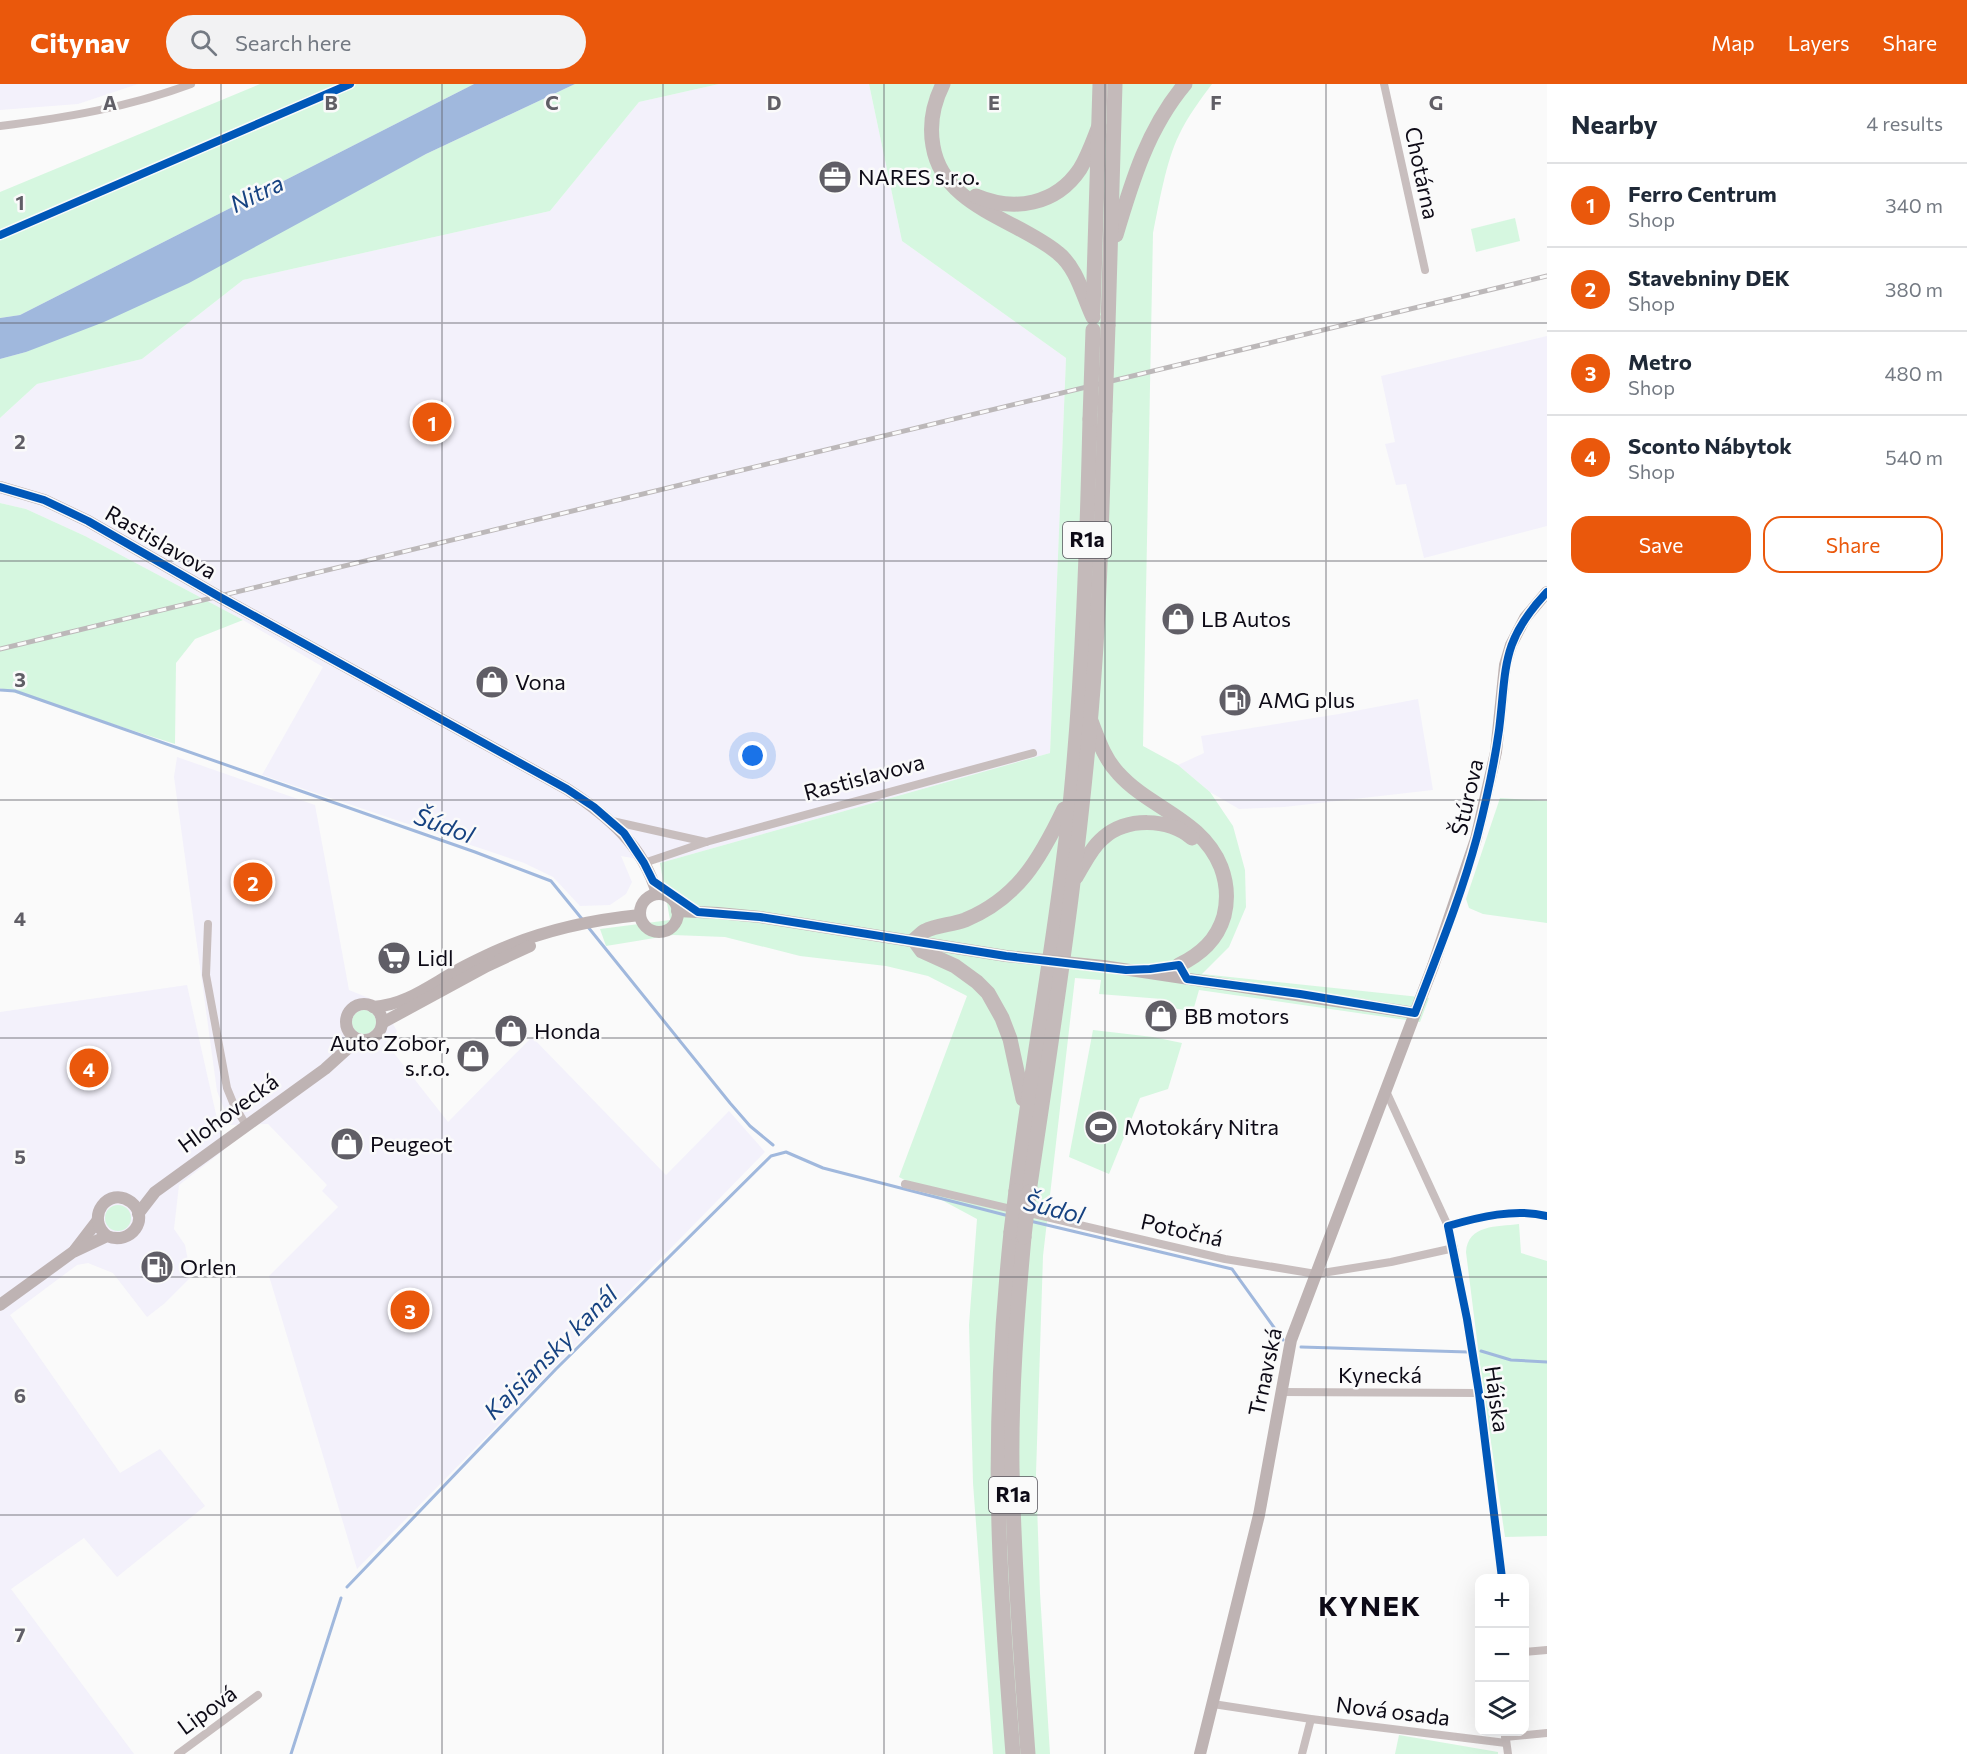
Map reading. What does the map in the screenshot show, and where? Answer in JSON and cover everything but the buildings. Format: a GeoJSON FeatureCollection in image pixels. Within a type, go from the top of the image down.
{"type":"FeatureCollection","features":[{"type":"Feature","properties":{"kind":"highway"},"geometry":{"type":"LineString","coordinates":[[943,84],[936,97],[930,132],[939,165],[947,180],[957,192],[1060,254],[1074,272],[1098,324]]}},
{"type":"Feature","properties":{"kind":"highway"},"geometry":{"type":"LineString","coordinates":[[950,84],[937,115],[939,150],[952,177],[975,196],[992,203],[1008,206],[1027,205],[1056,193],[1078,172],[1086,159],[1099,126]]}},
{"type":"Feature","properties":{"kind":"highway","name":"R1a"},"geometry":{"type":"LineString","coordinates":[[1013,1754],[999,1528],[1002,1323],[1074,879],[1090,718],[1099,585],[1105,411],[1098,324],[1100,84]]}},
{"type":"Feature","properties":{"kind":"highway","name":"R1a"},"geometry":{"type":"LineString","coordinates":[[1023,1191],[1025,1110],[1071,796],[1086,583],[1090,419],[1098,324],[1109,255],[1115,84]]}},
{"type":"Feature","properties":{"kind":"highway"},"geometry":{"type":"LineString","coordinates":[[1109,255],[1146,146],[1163,112],[1185,84]]}},
{"type":"Feature","properties":{"kind":"highway"},"geometry":{"type":"LineString","coordinates":[[1090,718],[1105,755],[1119,775],[1195,830],[1213,850],[1223,872],[1226,903],[1217,934],[1195,957],[1179,965]]}},
{"type":"Feature","properties":{"kind":"highway"},"geometry":{"type":"LineString","coordinates":[[1025,1110],[1010,1039],[996,1005],[977,982],[955,966],[922,951],[914,940],[925,931],[947,926],[982,911],[1000,901],[1015,888],[1044,850],[1071,796]]}},
{"type":"Feature","properties":{"kind":"highway"},"geometry":{"type":"LineString","coordinates":[[1074,879],[1093,849],[1103,838],[1125,825],[1148,822],[1162,824],[1189,835],[1203,848],[1211,860],[1221,898],[1217,920],[1211,932],[1179,965]]}},
{"type":"Feature","properties":{"kind":"highway","name":"R1a"},"geometry":{"type":"LineString","coordinates":[[1017,1234],[1012,1466],[1019,1629],[1028,1754]]}},
{"type":"Feature","properties":{"kind":"street"},"geometry":{"type":"LineString","coordinates":[[0,126],[51,120],[161,96],[191,84]]}},
{"type":"Feature","properties":{"kind":"street","name":"Chotárna"},"geometry":{"type":"LineString","coordinates":[[1384,84],[1425,270]]}},
{"type":"Feature","properties":{"kind":"street","name":"Rastislavova"},"geometry":{"type":"LineString","coordinates":[[0,488],[34,496],[70,512],[554,782],[594,807],[624,833],[644,863],[657,894]]}},
{"type":"Feature","properties":{"kind":"street","name":"Štúrova"},"geometry":{"type":"LineString","coordinates":[[1415,1013],[1468,865],[1483,815],[1496,752],[1507,655],[1520,626],[1547,592]]}},
{"type":"Feature","properties":{"kind":"street","name":"Rastislavova"},"geometry":{"type":"LineString","coordinates":[[644,863],[706,842],[1033,753]]}},
{"type":"Feature","properties":{"kind":"street","name":"Rastislavova"},"geometry":{"type":"LineString","coordinates":[[612,821],[706,842]]}},
{"type":"Feature","properties":{"kind":"street"},"geometry":{"type":"LineString","coordinates":[[653,881],[698,912]]}},
{"type":"Feature","properties":{"kind":"street"},"geometry":{"type":"LineString","coordinates":[[657,894],[670,898],[677,911],[674,924],[662,931],[653,931],[646,927],[640,915],[644,902],[657,894]]}},
{"type":"Feature","properties":{"kind":"street"},"geometry":{"type":"LineString","coordinates":[[677,911],[760,917],[1006,956],[1103,966],[1415,1013]]}},
{"type":"Feature","properties":{"kind":"street"},"geometry":{"type":"LineString","coordinates":[[373,1007],[380,1013],[382,1023],[378,1034],[368,1040],[357,1040],[347,1031],[345,1021],[349,1011],[363,1004],[373,1007],[388,1006],[408,998],[500,949],[537,935],[594,922],[640,915]]}},
{"type":"Feature","properties":{"kind":"street"},"geometry":{"type":"LineString","coordinates":[[208,924],[206,975],[227,1088],[246,1125]]}},
{"type":"Feature","properties":{"kind":"street"},"geometry":{"type":"LineString","coordinates":[[382,1023],[487,966],[578,926]]}},
{"type":"Feature","properties":{"kind":"street"},"geometry":{"type":"LineString","coordinates":[[1126,970],[1179,965],[1187,980]]}},
{"type":"Feature","properties":{"kind":"street","name":"Trnavská"},"geometry":{"type":"LineString","coordinates":[[1200,1754],[1259,1515],[1291,1340],[1415,1013]]}},
{"type":"Feature","properties":{"kind":"street","name":"Hlohovecká"},"geometry":{"type":"LineString","coordinates":[[326,1069],[347,1031]]}},
{"type":"Feature","properties":{"kind":"street","name":"Hlohovecká"},"geometry":{"type":"LineString","coordinates":[[0,1305],[73,1252],[107,1236],[119,1239],[129,1236],[138,1225],[138,1214],[155,1192],[326,1069],[357,1040]]}},
{"type":"Feature","properties":{"kind":"street","name":"Hájska"},"geometry":{"type":"LineString","coordinates":[[1385,1089],[1448,1226],[1454,1248],[1479,1393],[1502,1574]]}},
{"type":"Feature","properties":{"kind":"street","name":"Potočná"},"geometry":{"type":"LineString","coordinates":[[905,1184],[1225,1259],[1316,1274],[1391,1262],[1454,1248]]}},
{"type":"Feature","properties":{"kind":"street","name":"Hlohovecká"},"geometry":{"type":"LineString","coordinates":[[73,1252],[98,1220],[100,1209],[107,1201],[118,1198],[129,1201],[155,1192]]}},
{"type":"Feature","properties":{"kind":"street"},"geometry":{"type":"LineString","coordinates":[[129,1201],[135,1206],[138,1214]]}},
{"type":"Feature","properties":{"kind":"street"},"geometry":{"type":"LineString","coordinates":[[1448,1226],[1503,1215],[1534,1212],[1547,1216]]}},
{"type":"Feature","properties":{"kind":"street"},"geometry":{"type":"LineString","coordinates":[[98,1220],[100,1228],[107,1236]]}},
{"type":"Feature","properties":{"kind":"street","name":"Kynecká"},"geometry":{"type":"LineString","coordinates":[[1281,1392],[1479,1393]]}},
{"type":"Feature","properties":{"kind":"street"},"geometry":{"type":"LineString","coordinates":[[1529,1652],[1547,1650]]}},
{"type":"Feature","properties":{"kind":"street","name":"Lipová"},"geometry":{"type":"LineString","coordinates":[[178,1754],[258,1695]]}},
{"type":"Feature","properties":{"kind":"street","name":"Nová osada"},"geometry":{"type":"LineString","coordinates":[[1213,1704],[1311,1719],[1506,1737],[1547,1733]]}},
{"type":"Feature","properties":{"kind":"street","name":"Nová osada"},"geometry":{"type":"LineString","coordinates":[[1302,1754],[1311,1719]]}},
{"type":"Feature","properties":{"kind":"street"},"geometry":{"type":"LineString","coordinates":[[1506,1737],[1508,1754]]}},
{"type":"Feature","properties":{"kind":"shaded area"},"geometry":{"type":"Polygon","coordinates":[[[0,84],[138,84],[78,104],[0,110],[0,84]]]}},
{"type":"Feature","properties":{"kind":"shaded area"},"geometry":{"type":"Polygon","coordinates":[[[719,84],[869,84],[902,241],[1066,358],[1050,753],[660,863],[621,856],[632,882],[626,894],[610,905],[580,906],[553,877],[524,863],[262,775],[323,667],[243,620],[85,536],[26,509],[0,503],[0,418],[37,384],[142,359],[243,280],[550,211],[639,102],[719,84]]]}},
{"type":"Feature","properties":{"kind":"shaded area"},"geometry":{"type":"Polygon","coordinates":[[[1547,336],[1547,526],[1424,558],[1406,484],[1396,485],[1385,444],[1395,442],[1381,376],[1547,336]]]}},
{"type":"Feature","properties":{"kind":"shaded area"},"geometry":{"type":"Polygon","coordinates":[[[1418,699],[1433,790],[1284,807],[1239,809],[1210,792],[1178,765],[1204,753],[1201,736],[1418,699]]]}},
{"type":"Feature","properties":{"kind":"shaded area"},"geometry":{"type":"Polygon","coordinates":[[[177,757],[315,805],[349,990],[381,1003],[397,1031],[390,1048],[448,1122],[532,1037],[666,1175],[729,1111],[765,1152],[357,1569],[269,1276],[338,1207],[322,1191],[327,1185],[268,1124],[230,1125],[217,1091],[174,777],[177,757]]]}},
{"type":"Feature","properties":{"kind":"shaded area"},"geometry":{"type":"Polygon","coordinates":[[[187,985],[224,1150],[179,1185],[174,1229],[185,1245],[191,1277],[147,1317],[113,1273],[88,1263],[77,1265],[10,1315],[120,1473],[160,1449],[205,1506],[117,1577],[84,1538],[11,1589],[134,1754],[0,1754],[0,1012],[187,985]]]}},
{"type":"Feature","properties":{"kind":"green space"},"geometry":{"type":"Polygon","coordinates":[[[260,84],[474,84],[20,315],[0,318],[0,192],[260,84]]]}},
{"type":"Feature","properties":{"kind":"green space"},"geometry":{"type":"Polygon","coordinates":[[[575,84],[719,84],[639,102],[550,211],[243,280],[142,359],[37,384],[0,418],[0,359],[26,352],[426,154],[575,84]]]}},
{"type":"Feature","properties":{"kind":"green space"},"geometry":{"type":"Polygon","coordinates":[[[869,84],[1212,84],[1190,115],[1174,145],[1163,183],[1153,233],[1143,746],[1178,765],[1210,792],[1233,826],[1245,870],[1246,907],[1229,947],[1202,974],[1429,998],[1420,1022],[1199,990],[1193,1011],[1162,1007],[1162,999],[1099,994],[1101,980],[1075,978],[1043,1256],[1036,1474],[1040,1593],[1050,1754],[993,1754],[973,1483],[969,1325],[977,1219],[899,1177],[967,996],[928,976],[886,966],[800,956],[725,937],[673,935],[606,946],[600,929],[670,920],[660,863],[1050,753],[1066,358],[902,241],[869,84]]]}},
{"type":"Feature","properties":{"kind":"green space"},"geometry":{"type":"Polygon","coordinates":[[[1515,218],[1520,241],[1476,252],[1471,229],[1515,218]]]}},
{"type":"Feature","properties":{"kind":"green space"},"geometry":{"type":"Polygon","coordinates":[[[0,503],[26,509],[85,536],[243,620],[195,639],[176,663],[175,744],[0,688],[0,503]]]}},
{"type":"Feature","properties":{"kind":"green space"},"geometry":{"type":"Polygon","coordinates":[[[1500,798],[1547,801],[1547,923],[1483,914],[1469,908],[1466,899],[1500,798]]]}},
{"type":"Feature","properties":{"kind":"green space"},"geometry":{"type":"Polygon","coordinates":[[[364,1010],[372,1014],[376,1022],[372,1030],[364,1034],[356,1030],[352,1022],[356,1014],[364,1010]]]}},
{"type":"Feature","properties":{"kind":"green space","name":"Motokáry Nitra"},"geometry":{"type":"Polygon","coordinates":[[[1093,1030],[1182,1043],[1168,1089],[1140,1098],[1109,1174],[1069,1157],[1093,1030]]]}},
{"type":"Feature","properties":{"kind":"green space"},"geometry":{"type":"Polygon","coordinates":[[[118,1205],[127,1209],[131,1218],[127,1227],[118,1231],[109,1227],[105,1218],[109,1209],[118,1205]]]}},
{"type":"Feature","properties":{"kind":"green space"},"geometry":{"type":"Polygon","coordinates":[[[1519,1224],[1521,1253],[1547,1261],[1547,1536],[1505,1537],[1466,1252],[1472,1236],[1478,1232],[1493,1227],[1519,1224]]]}},
{"type":"Feature","properties":{"kind":"green space"},"geometry":{"type":"Polygon","coordinates":[[[1399,1735],[1498,1752],[1498,1754],[1395,1754],[1399,1735]]]}},
{"type":"Feature","properties":{"kind":"water"},"geometry":{"type":"Polygon","coordinates":[[[474,84],[575,84],[426,154],[189,283],[104,322],[26,352],[0,359],[0,318],[20,315],[474,84]]]}},
{"type":"Feature","properties":{"kind":"waterway","name":"Šúdol"},"geometry":{"type":"LineString","coordinates":[[0,690],[15,691],[475,852],[551,881],[582,919]]}},
{"type":"Feature","properties":{"kind":"waterway","name":"Šúdol"},"geometry":{"type":"LineString","coordinates":[[588,927],[730,1103],[750,1126],[773,1145]]}},
{"type":"Feature","properties":{"kind":"waterway","name":"Kajsiansky kanál"},"geometry":{"type":"LineString","coordinates":[[347,1587],[556,1369],[771,1156],[786,1152],[823,1168],[1009,1216]]}},
{"type":"Feature","properties":{"kind":"waterway","name":"Šúdol"},"geometry":{"type":"LineString","coordinates":[[1030,1221],[1232,1269],[1283,1340]]}},
{"type":"Feature","properties":{"kind":"waterway","name":"Šúdol"},"geometry":{"type":"LineString","coordinates":[[1301,1347],[1468,1352]]}},
{"type":"Feature","properties":{"kind":"waterway","name":"Šúdol"},"geometry":{"type":"LineString","coordinates":[[1481,1351],[1511,1360],[1547,1362]]}},
{"type":"Feature","properties":{"kind":"waterway","name":"Kajsiansky kanál"},"geometry":{"type":"LineString","coordinates":[[291,1754],[341,1598]]}},
{"type":"Feature","properties":{"kind":"railway"},"geometry":{"type":"LineString","coordinates":[[0,649],[1547,276]]}},
{"type":"Feature","properties":{"kind":"cycle path"},"geometry":{"type":"LineString","coordinates":[[0,235],[350,84]]}},
{"type":"Feature","properties":{"kind":"cycle path"},"geometry":{"type":"LineString","coordinates":[[0,487],[44,500],[88,521],[218,596],[567,789],[594,807],[624,833],[653,881],[698,912],[760,917],[1006,956],[1126,970],[1179,965],[1187,979],[1300,994],[1415,1013],[1456,904],[1477,837],[1495,757],[1508,656],[1521,626],[1547,592]]}},
{"type":"Feature","properties":{"kind":"cycle path"},"geometry":{"type":"LineString","coordinates":[[1502,1574],[1479,1393],[1448,1226],[1510,1213],[1547,1216]]}},
{"type":"Feature","properties":{"kind":"place","name":"NARES s.r.o."},"geometry":{"type":"Point","coordinates":[835,177]}},
{"type":"Feature","properties":{"kind":"place","name":"Ferro Centrum"},"geometry":{"type":"Point","coordinates":[432,422]}},
{"type":"Feature","properties":{"kind":"place","name":"LB Autos"},"geometry":{"type":"Point","coordinates":[1178,619]}},
{"type":"Feature","properties":{"kind":"place","name":"Vona"},"geometry":{"type":"Point","coordinates":[492,682]}},
{"type":"Feature","properties":{"kind":"place","name":"AMG plus"},"geometry":{"type":"Point","coordinates":[1235,700]}},
{"type":"Feature","properties":{"kind":"place","name":"Stavebniny DEK"},"geometry":{"type":"Point","coordinates":[253,882]}},
{"type":"Feature","properties":{"kind":"place","name":"Lidl"},"geometry":{"type":"Point","coordinates":[394,958]}},
{"type":"Feature","properties":{"kind":"place","name":"BB motors"},"geometry":{"type":"Point","coordinates":[1161,1016]}},
{"type":"Feature","properties":{"kind":"place","name":"Honda"},"geometry":{"type":"Point","coordinates":[511,1031]}},
{"type":"Feature","properties":{"kind":"place","name":"Auto Zobor, s.r.o."},"geometry":{"type":"Point","coordinates":[473,1056]}},
{"type":"Feature","properties":{"kind":"place","name":"Sconto Nábytok"},"geometry":{"type":"Point","coordinates":[89,1068]}},
{"type":"Feature","properties":{"kind":"place","name":"Motokáry Nitra"},"geometry":{"type":"Point","coordinates":[1101,1127]}},
{"type":"Feature","properties":{"kind":"place","name":"Peugeot"},"geometry":{"type":"Point","coordinates":[347,1144]}},
{"type":"Feature","properties":{"kind":"place","name":"Orlen"},"geometry":{"type":"Point","coordinates":[157,1267]}},
{"type":"Feature","properties":{"kind":"place","name":"Metro"},"geometry":{"type":"Point","coordinates":[410,1310]}},
{"type":"Feature","properties":{"kind":"district","name":"KYNEK"},"geometry":{"type":"Point","coordinates":[1370,1606]}},
{"type":"Feature","properties":{"kind":"water label","name":"Nitra"},"geometry":{"type":"Point","coordinates":[257,194]}}]}
